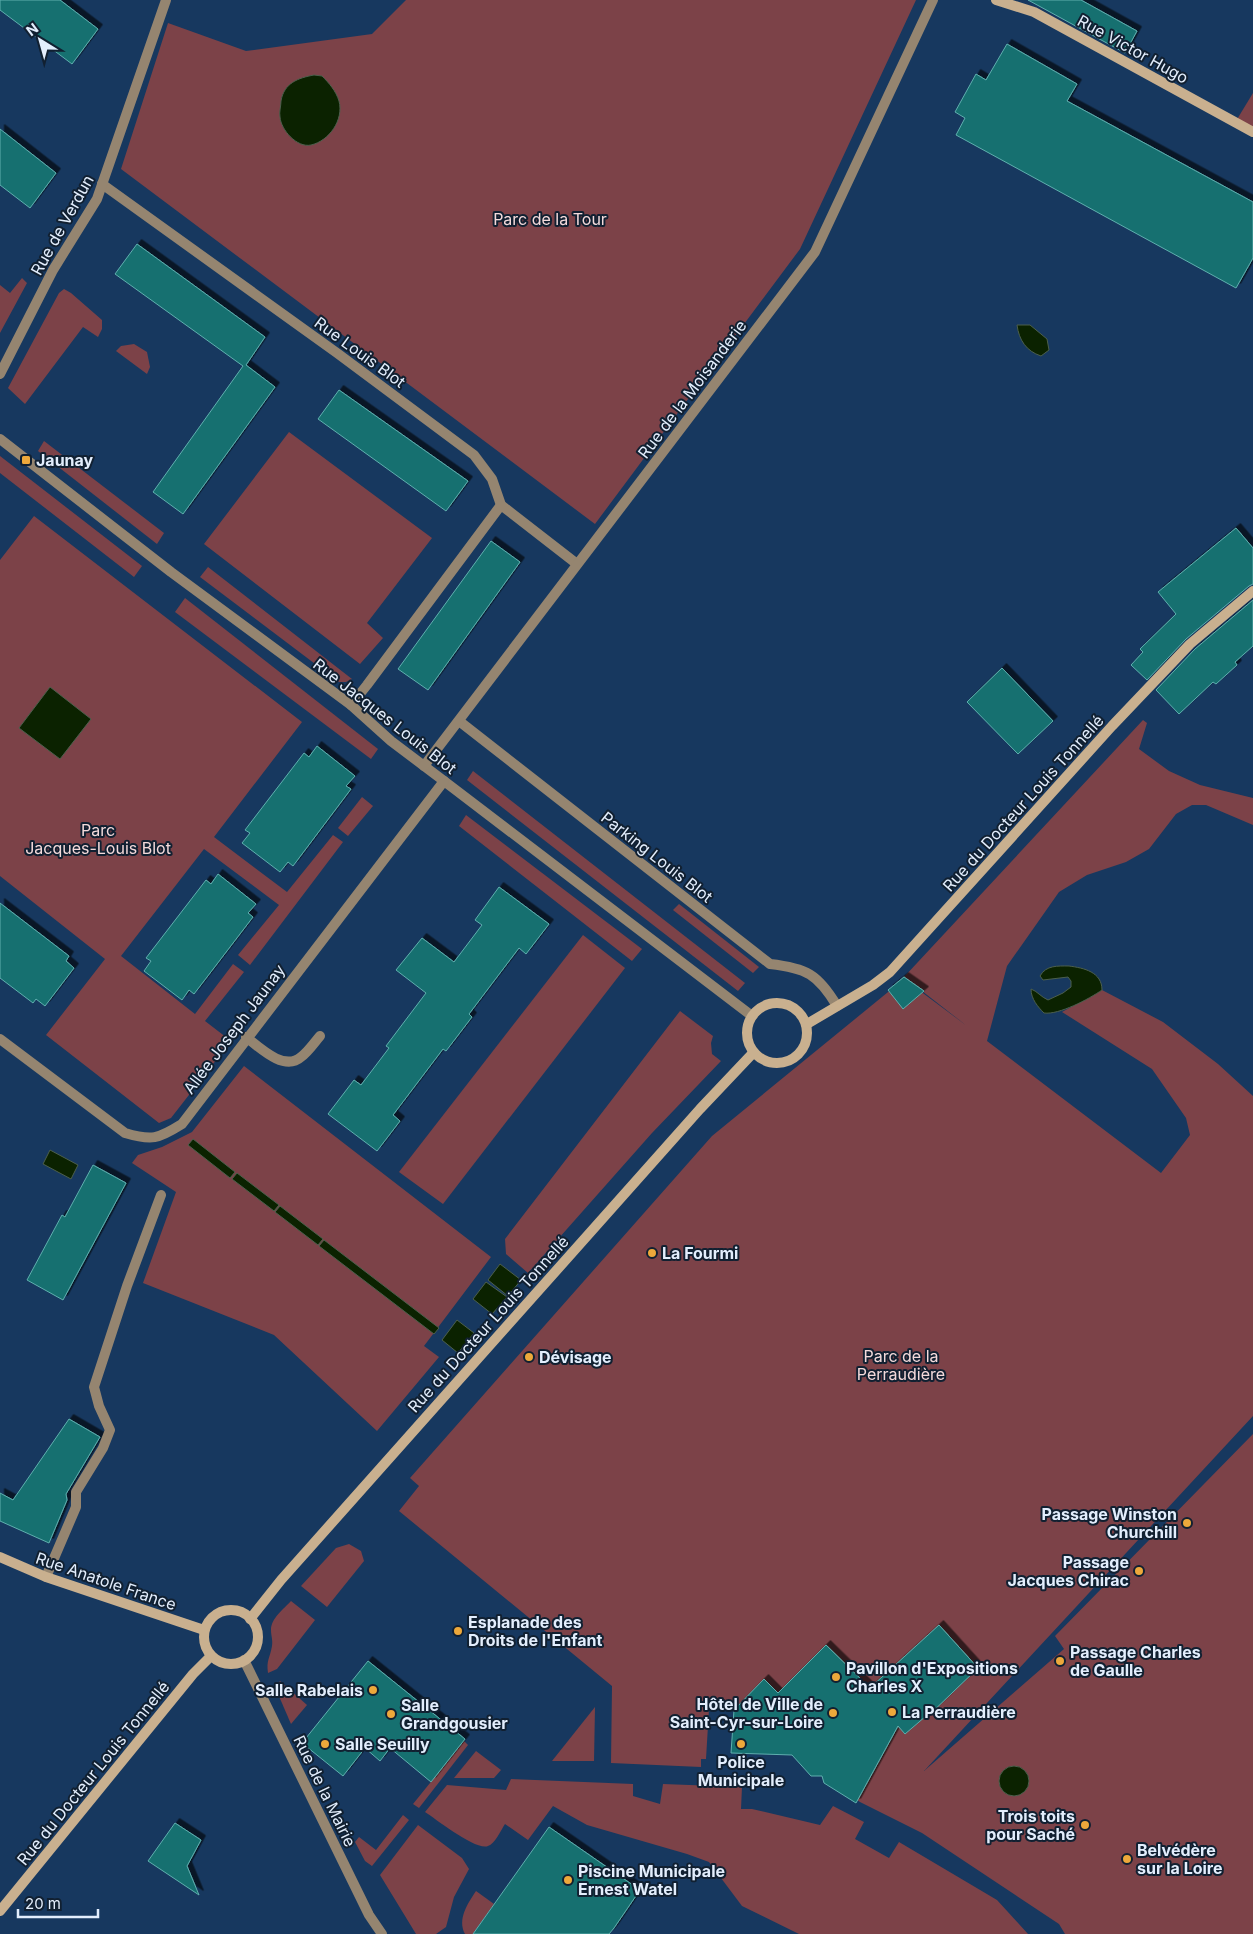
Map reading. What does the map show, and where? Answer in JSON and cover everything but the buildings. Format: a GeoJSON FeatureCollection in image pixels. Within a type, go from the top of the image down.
{"type":"FeatureCollection","features":[{"type":"Feature","properties":{"kind":"street","name":"Rue de Verdun"},"geometry":{"type":"LineString","coordinates":[[0,374],[53,270],[97,199],[166,0]]}},
{"type":"Feature","properties":{"kind":"street","name":"Rue de la Moisanderie"},"geometry":{"type":"LineString","coordinates":[[424,766],[815,252],[933,0]]}},
{"type":"Feature","properties":{"kind":"street","name":"Rue Victor Hugo"},"geometry":{"type":"LineString","coordinates":[[996,0],[1034,12],[1253,132]]}},
{"type":"Feature","properties":{"kind":"street","name":"Rue Louis Blot"},"geometry":{"type":"LineString","coordinates":[[102,184],[474,455],[492,479],[501,506]]}},
{"type":"Feature","properties":{"kind":"street","name":"Rue Jacques Louis Blot"},"geometry":{"type":"LineString","coordinates":[[0,439],[171,572],[351,705],[424,766],[752,1016]]}},
{"type":"Feature","properties":{"kind":"street"},"geometry":{"type":"LineString","coordinates":[[351,705],[501,506],[577,564]]}},
{"type":"Feature","properties":{"kind":"street","name":"Rue du Docteur Louis Tonnellé"},"geometry":{"type":"LineString","coordinates":[[807,1024],[873,985],[890,972],[1190,644],[1253,591]]}},
{"type":"Feature","properties":{"kind":"street","name":"Parking Louis Blot"},"geometry":{"type":"LineString","coordinates":[[459,721],[770,964],[795,967],[814,977],[828,991],[837,1006]]}},
{"type":"Feature","properties":{"kind":"street","name":"Allée Joseph Jaunay"},"geometry":{"type":"LineString","coordinates":[[0,1040],[125,1133],[146,1139],[164,1135],[182,1124],[246,1037],[444,781]]}},
{"type":"Feature","properties":{"kind":"street"},"geometry":{"type":"LineString","coordinates":[[781,1003],[791,1006],[800,1012],[807,1024],[807,1040],[804,1049],[789,1062],[770,1063],[753,1053],[748,1044],[746,1035],[752,1016],[760,1008],[770,1004],[781,1003]]}},
{"type":"Feature","properties":{"kind":"street"},"geometry":{"type":"LineString","coordinates":[[246,1037],[272,1057],[288,1062],[300,1059],[320,1036]]}},
{"type":"Feature","properties":{"kind":"street","name":"Rue du Docteur Louis Tonnellé"},"geometry":{"type":"LineString","coordinates":[[250,1618],[281,1580],[514,1317],[700,1109],[753,1053]]}},
{"type":"Feature","properties":{"kind":"street"},"geometry":{"type":"LineString","coordinates":[[46,1577],[76,1507],[76,1492],[104,1448],[110,1430],[94,1387],[127,1286],[161,1195]]}},
{"type":"Feature","properties":{"kind":"street","name":"Rue Anatole France"},"geometry":{"type":"LineString","coordinates":[[0,1557],[46,1577],[204,1630]]}},
{"type":"Feature","properties":{"kind":"street"},"geometry":{"type":"LineString","coordinates":[[230,1610],[241,1612],[250,1618],[255,1625],[257,1641],[255,1648],[244,1660],[233,1664],[221,1662],[211,1656],[204,1644],[204,1630],[210,1620],[219,1613],[230,1610]]}},
{"type":"Feature","properties":{"kind":"street","name":"Rue du Docteur Louis Tonnellé"},"geometry":{"type":"LineString","coordinates":[[0,1911],[193,1674],[211,1656]]}},
{"type":"Feature","properties":{"kind":"street","name":"Rue de la Mairie"},"geometry":{"type":"LineString","coordinates":[[244,1660],[365,1906],[382,1934]]}},
{"type":"Feature","properties":{"kind":"green space","name":"Parc de la Tour"},"geometry":{"type":"Polygon","coordinates":[[[406,0],[916,0],[800,249],[595,524],[121,169],[168,23],[246,51],[372,34],[406,0]]]}},
{"type":"Feature","properties":{"kind":"green space"},"geometry":{"type":"Polygon","coordinates":[[[1253,93],[1253,130],[1236,121],[1253,93]]]}},
{"type":"Feature","properties":{"kind":"green space"},"geometry":{"type":"Polygon","coordinates":[[[22,278],[27,283],[0,333],[0,285],[10,293],[22,278]]]}},
{"type":"Feature","properties":{"kind":"green space"},"geometry":{"type":"Polygon","coordinates":[[[64,289],[102,320],[102,329],[98,337],[83,327],[25,404],[8,388],[59,293],[64,289]]]}},
{"type":"Feature","properties":{"kind":"green space"},"geometry":{"type":"Polygon","coordinates":[[[134,344],[147,352],[150,367],[147,374],[116,351],[121,346],[134,344]]]}},
{"type":"Feature","properties":{"kind":"green space"},"geometry":{"type":"Polygon","coordinates":[[[289,432],[432,538],[367,623],[383,638],[360,664],[204,544],[289,432]]]}},
{"type":"Feature","properties":{"kind":"green space"},"geometry":{"type":"Polygon","coordinates":[[[44,441],[164,533],[157,544],[38,451],[44,441]]]}},
{"type":"Feature","properties":{"kind":"green space"},"geometry":{"type":"Polygon","coordinates":[[[0,456],[142,566],[134,577],[0,473],[0,456]]]}},
{"type":"Feature","properties":{"kind":"green space","name":"Parc Jacques-Louis Blot"},"geometry":{"type":"Polygon","coordinates":[[[34,516],[302,722],[214,837],[287,892],[333,835],[343,842],[250,965],[238,955],[279,905],[204,849],[121,956],[195,1014],[233,964],[244,972],[205,1021],[231,1041],[171,1118],[159,1123],[46,1035],[105,959],[0,876],[0,560],[34,516]]]}},
{"type":"Feature","properties":{"kind":"green space"},"geometry":{"type":"Polygon","coordinates":[[[208,567],[352,679],[346,682],[339,682],[200,577],[208,567]]]}},
{"type":"Feature","properties":{"kind":"green space"},"geometry":{"type":"Polygon","coordinates":[[[185,598],[378,749],[371,759],[175,612],[185,598]]]}},
{"type":"Feature","properties":{"kind":"green space","name":"Parc de la Perraudière"},"geometry":{"type":"Polygon","coordinates":[[[1143,720],[1147,723],[1139,749],[1169,771],[1200,785],[1253,798],[1253,825],[1206,805],[1192,805],[1176,814],[1149,849],[1126,862],[1087,875],[1059,892],[1007,966],[987,1041],[1161,1173],[1190,1135],[1186,1118],[1152,1069],[1062,1012],[1102,990],[1163,1022],[1218,1064],[1253,1096],[1253,1416],[924,1771],[1064,1649],[1055,1636],[1253,1434],[1253,1934],[1065,1934],[1059,1924],[922,1833],[860,1802],[736,1710],[709,1709],[706,1759],[701,1759],[701,1767],[611,1763],[612,1686],[399,1511],[419,1486],[410,1478],[712,1136],[904,979],[967,1026],[904,977],[1143,720]]]}},
{"type":"Feature","properties":{"kind":"green space"},"geometry":{"type":"Polygon","coordinates":[[[473,771],[745,983],[738,991],[467,780],[473,771]]]}},
{"type":"Feature","properties":{"kind":"green space"},"geometry":{"type":"Polygon","coordinates":[[[362,797],[373,806],[348,836],[338,828],[362,797]]]}},
{"type":"Feature","properties":{"kind":"green space"},"geometry":{"type":"Polygon","coordinates":[[[466,815],[642,949],[632,961],[459,826],[466,815]]]}},
{"type":"Feature","properties":{"kind":"green space"},"geometry":{"type":"Polygon","coordinates":[[[679,904],[759,967],[753,973],[673,910],[679,904]]]}},
{"type":"Feature","properties":{"kind":"green space"},"geometry":{"type":"Polygon","coordinates":[[[583,935],[625,968],[443,1204],[399,1172],[583,935]]]}},
{"type":"Feature","properties":{"kind":"green space"},"geometry":{"type":"Polygon","coordinates":[[[680,1011],[713,1036],[711,1043],[712,1054],[721,1061],[652,1133],[528,1273],[506,1254],[505,1239],[680,1011]]]}},
{"type":"Feature","properties":{"kind":"green space"},"geometry":{"type":"Polygon","coordinates":[[[244,1066],[491,1257],[424,1346],[439,1357],[377,1431],[274,1335],[143,1283],[176,1192],[132,1163],[138,1155],[162,1147],[192,1132],[244,1066]]]}},
{"type":"Feature","properties":{"kind":"green space"},"geometry":{"type":"Polygon","coordinates":[[[349,1544],[361,1551],[364,1561],[327,1607],[301,1586],[336,1548],[349,1544]]]}},
{"type":"Feature","properties":{"kind":"green space"},"geometry":{"type":"Polygon","coordinates":[[[291,1601],[315,1620],[277,1669],[268,1673],[273,1622],[291,1601]]]}},
{"type":"Feature","properties":{"kind":"green space"},"geometry":{"type":"Polygon","coordinates":[[[280,1681],[307,1705],[291,1724],[275,1687],[280,1681]]]}},
{"type":"Feature","properties":{"kind":"green space"},"geometry":{"type":"Polygon","coordinates":[[[595,1707],[594,1761],[552,1761],[595,1707]]]}},
{"type":"Feature","properties":{"kind":"green space"},"geometry":{"type":"Polygon","coordinates":[[[464,1741],[468,1745],[419,1808],[413,1804],[464,1741]]]}},
{"type":"Feature","properties":{"kind":"green space"},"geometry":{"type":"Polygon","coordinates":[[[476,1751],[501,1770],[494,1778],[454,1778],[476,1751]]]}},
{"type":"Feature","properties":{"kind":"green space"},"geometry":{"type":"Polygon","coordinates":[[[511,1779],[633,1784],[633,1796],[660,1804],[663,1784],[742,1787],[741,1809],[752,1809],[820,1825],[833,1806],[864,1822],[855,1839],[889,1858],[899,1842],[997,1900],[1028,1934],[799,1934],[742,1906],[709,1862],[587,1825],[553,1806],[528,1840],[505,1824],[495,1840],[488,1846],[475,1844],[425,1812],[447,1785],[506,1790],[511,1779]]]}},
{"type":"Feature","properties":{"kind":"green space"},"geometry":{"type":"Polygon","coordinates":[[[403,1815],[409,1820],[372,1866],[365,1861],[355,1842],[359,1837],[376,1850],[403,1815]]]}},
{"type":"Feature","properties":{"kind":"green space"},"geometry":{"type":"Polygon","coordinates":[[[418,1825],[462,1858],[469,1869],[454,1897],[446,1927],[436,1934],[416,1934],[380,1875],[418,1825]]]}},
{"type":"Feature","properties":{"kind":"green space"},"geometry":{"type":"Polygon","coordinates":[[[476,1891],[494,1904],[473,1934],[465,1934],[462,1923],[464,1911],[476,1891]]]}},
{"type":"Feature","properties":{"kind":"shaded area"},"geometry":{"type":"Polygon","coordinates":[[[314,75],[322,76],[330,84],[339,101],[340,108],[334,129],[318,143],[306,145],[295,141],[283,127],[280,115],[281,101],[285,90],[293,82],[314,75]]]}},
{"type":"Feature","properties":{"kind":"shaded area"},"geometry":{"type":"Polygon","coordinates":[[[1017,325],[1030,325],[1047,339],[1049,350],[1041,356],[1027,348],[1019,335],[1017,325]]]}},
{"type":"Feature","properties":{"kind":"shaded area"},"geometry":{"type":"Polygon","coordinates":[[[50,687],[91,719],[60,759],[19,728],[50,687]]]}},
{"type":"Feature","properties":{"kind":"shaded area"},"geometry":{"type":"Polygon","coordinates":[[[1069,966],[1086,970],[1096,975],[1102,990],[1066,1009],[1058,1012],[1044,1013],[1037,1005],[1031,989],[1048,1000],[1063,993],[1071,987],[1071,981],[1068,977],[1043,980],[1040,976],[1049,968],[1069,966]]]}},
{"type":"Feature","properties":{"kind":"shaded area"},"geometry":{"type":"Polygon","coordinates":[[[193,1139],[235,1172],[230,1178],[188,1145],[193,1139]]]}},
{"type":"Feature","properties":{"kind":"shaded area"},"geometry":{"type":"Polygon","coordinates":[[[50,1150],[78,1165],[71,1179],[43,1164],[50,1150]]]}},
{"type":"Feature","properties":{"kind":"shaded area"},"geometry":{"type":"Polygon","coordinates":[[[237,1173],[279,1205],[274,1211],[232,1179],[237,1173]]]}},
{"type":"Feature","properties":{"kind":"shaded area"},"geometry":{"type":"Polygon","coordinates":[[[280,1206],[323,1239],[318,1245],[275,1212],[280,1206]]]}},
{"type":"Feature","properties":{"kind":"shaded area"},"geometry":{"type":"Polygon","coordinates":[[[324,1240],[439,1328],[434,1334],[319,1246],[324,1240]]]}},
{"type":"Feature","properties":{"kind":"shaded area"},"geometry":{"type":"Polygon","coordinates":[[[500,1264],[521,1280],[508,1296],[488,1280],[500,1264]]]}},
{"type":"Feature","properties":{"kind":"shaded area"},"geometry":{"type":"Polygon","coordinates":[[[486,1282],[507,1297],[492,1314],[473,1299],[486,1282]]]}},
{"type":"Feature","properties":{"kind":"shaded area"},"geometry":{"type":"Polygon","coordinates":[[[457,1320],[474,1333],[458,1353],[442,1340],[457,1320]]]}},
{"type":"Feature","properties":{"kind":"shaded area"},"geometry":{"type":"Polygon","coordinates":[[[1014,1766],[1020,1767],[1028,1775],[1028,1787],[1020,1795],[1014,1796],[1008,1795],[1000,1787],[999,1781],[1000,1775],[1008,1767],[1014,1766]]]}},
{"type":"Feature","properties":{"kind":"place","name":"Jaunay"},"geometry":{"type":"Point","coordinates":[26,460]}},
{"type":"Feature","properties":{"kind":"place","name":"La Fourmi"},"geometry":{"type":"Point","coordinates":[652,1253]}},
{"type":"Feature","properties":{"kind":"place","name":"Dévisage"},"geometry":{"type":"Point","coordinates":[529,1357]}},
{"type":"Feature","properties":{"kind":"place","name":"Passage Winston Churchill"},"geometry":{"type":"Point","coordinates":[1187,1523]}},
{"type":"Feature","properties":{"kind":"place","name":"Passage Jacques Chirac"},"geometry":{"type":"Point","coordinates":[1139,1571]}},
{"type":"Feature","properties":{"kind":"place","name":"Esplanade des Droits de l'Enfant"},"geometry":{"type":"Point","coordinates":[458,1631]}},
{"type":"Feature","properties":{"kind":"place","name":"Passage Charles de Gaulle"},"geometry":{"type":"Point","coordinates":[1060,1661]}},
{"type":"Feature","properties":{"kind":"place","name":"Pavillon d'Expositions Charles X"},"geometry":{"type":"Point","coordinates":[836,1677]}},
{"type":"Feature","properties":{"kind":"place","name":"Salle Rabelais"},"geometry":{"type":"Point","coordinates":[373,1690]}},
{"type":"Feature","properties":{"kind":"place","name":"La Perraudière"},"geometry":{"type":"Point","coordinates":[892,1712]}},
{"type":"Feature","properties":{"kind":"place","name":"Hôtel de Ville de Saint-Cyr-sur-Loire"},"geometry":{"type":"Point","coordinates":[833,1713]}},
{"type":"Feature","properties":{"kind":"place","name":"Salle Grandgousier"},"geometry":{"type":"Point","coordinates":[391,1714]}},
{"type":"Feature","properties":{"kind":"place","name":"Salle Seuilly"},"geometry":{"type":"Point","coordinates":[325,1744]}},
{"type":"Feature","properties":{"kind":"place","name":"Police Municipale"},"geometry":{"type":"Point","coordinates":[741,1744]}},
{"type":"Feature","properties":{"kind":"place","name":"Trois toits pour Saché"},"geometry":{"type":"Point","coordinates":[1085,1825]}},
{"type":"Feature","properties":{"kind":"place","name":"Belvédère sur la Loire"},"geometry":{"type":"Point","coordinates":[1127,1859]}},
{"type":"Feature","properties":{"kind":"place","name":"Piscine Municipale Ernest Watel"},"geometry":{"type":"Point","coordinates":[568,1880]}}]}
